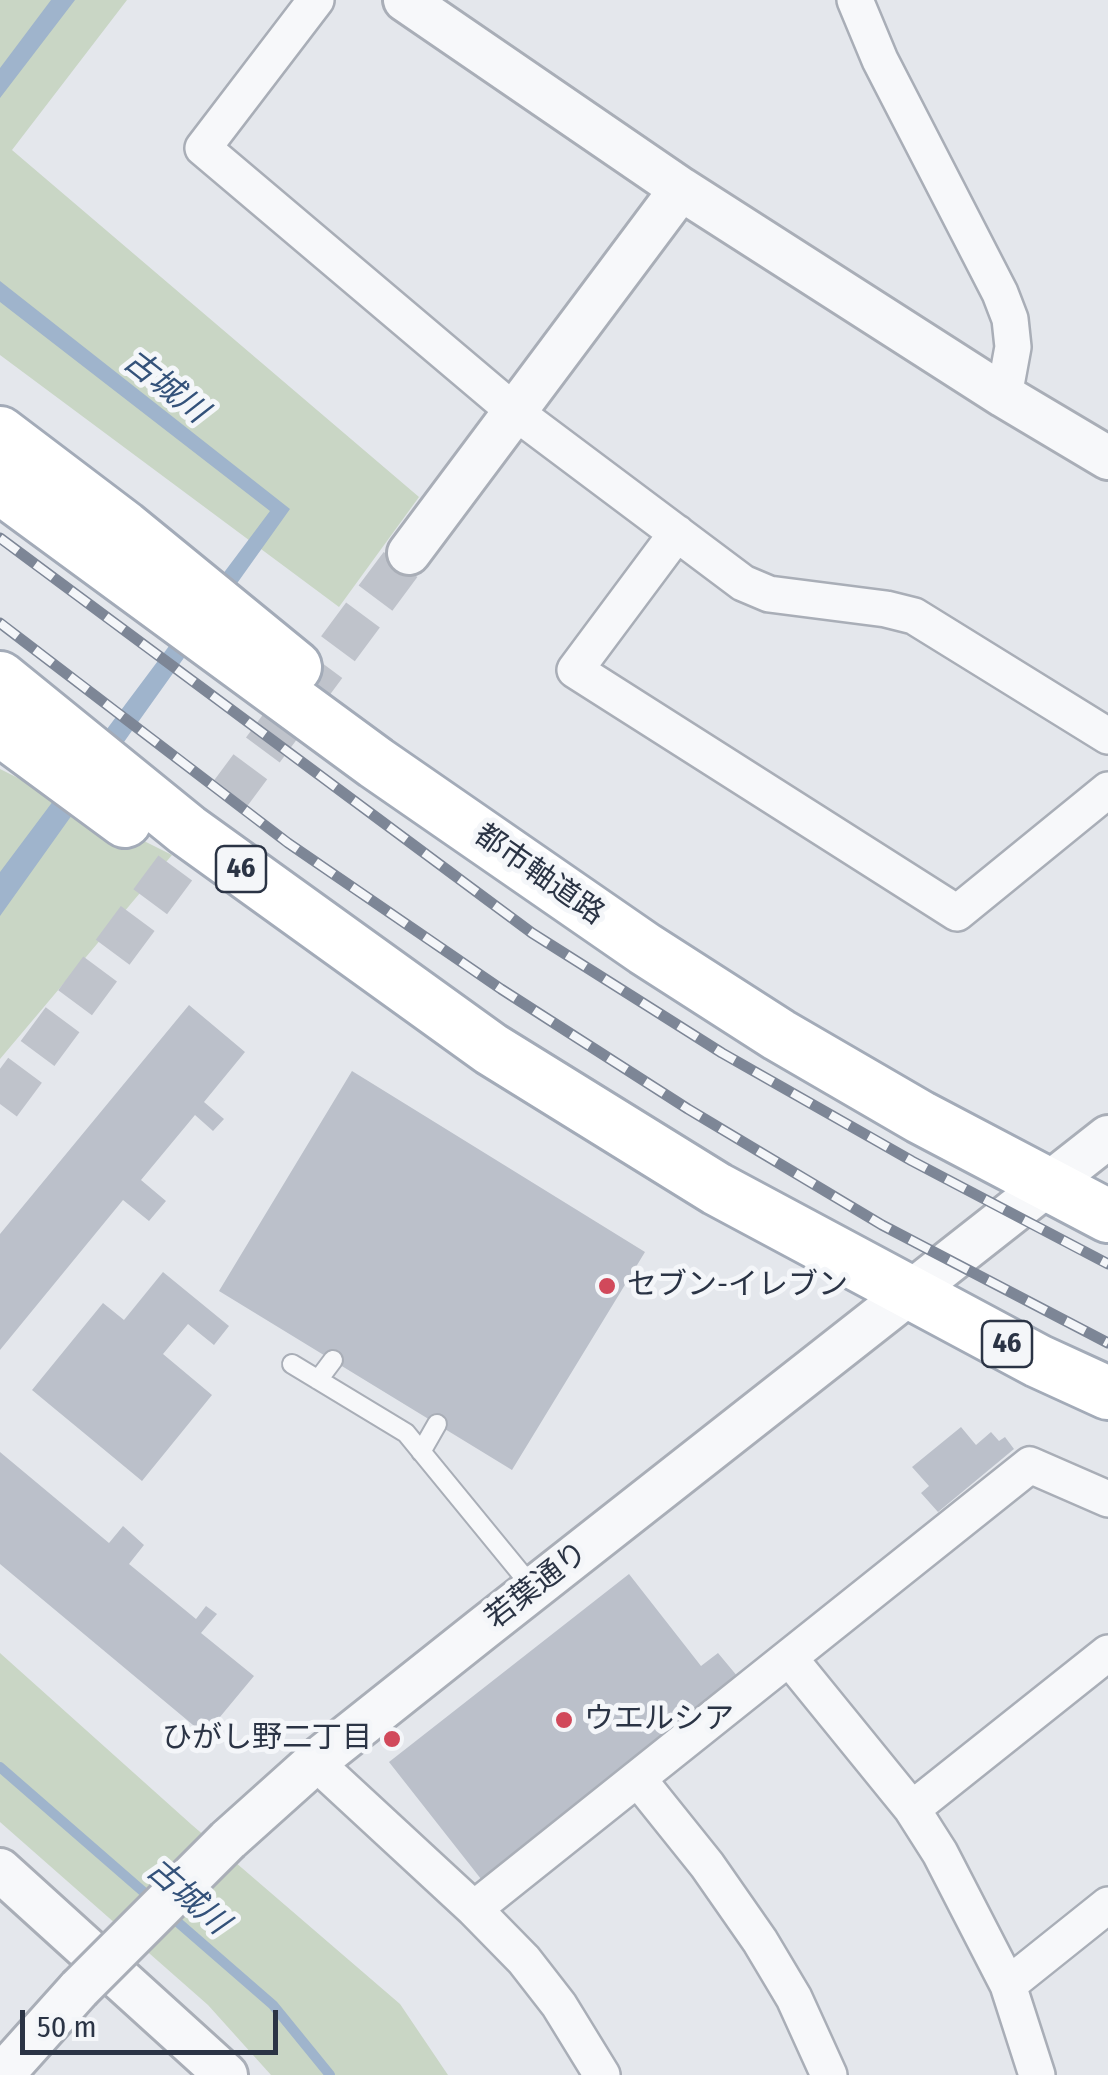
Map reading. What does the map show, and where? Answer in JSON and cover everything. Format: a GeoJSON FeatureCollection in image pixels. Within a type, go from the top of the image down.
{"type":"FeatureCollection","features":[{"type":"Feature","properties":{"kind":"main road"},"geometry":{"type":"LineString","coordinates":[[0,433],[228,610],[324,692],[376,763]]}},
{"type":"Feature","properties":{"kind":"main road","name":"都市軸道路"},"geometry":{"type":"LineString","coordinates":[[0,487],[376,763],[646,949],[779,1035],[920,1117],[1108,1216]]}},
{"type":"Feature","properties":{"kind":"main road","name":"46"},"geometry":{"type":"LineString","coordinates":[[0,678],[187,830],[491,1049]]}},
{"type":"Feature","properties":{"kind":"main road","name":"46"},"geometry":{"type":"LineString","coordinates":[[0,730],[172,854],[717,1189],[1038,1361],[1108,1392]]}},
{"type":"Feature","properties":{"kind":"street"},"geometry":{"type":"LineString","coordinates":[[316,0],[204,148],[514,412],[743,584],[769,594],[914,616],[1108,736]]}},
{"type":"Feature","properties":{"kind":"street"},"geometry":{"type":"LineString","coordinates":[[405,0],[681,189],[1108,458]]}},
{"type":"Feature","properties":{"kind":"street"},"geometry":{"type":"LineString","coordinates":[[856,0],[880,60],[1005,306],[1014,347],[1004,396]]}},
{"type":"Feature","properties":{"kind":"street"},"geometry":{"type":"LineString","coordinates":[[409,552],[681,189]]}},
{"type":"Feature","properties":{"kind":"street"},"geometry":{"type":"LineString","coordinates":[[677,534],[575,670],[957,913],[1108,790]]}},
{"type":"Feature","properties":{"kind":"street","name":"若葉通り"},"geometry":{"type":"LineString","coordinates":[[2,2075],[78,1989],[228,1840],[315,1762],[1108,1137]]}},
{"type":"Feature","properties":{"kind":"street"},"geometry":{"type":"LineString","coordinates":[[474,1909],[1030,1466],[1108,1500]]}},
{"type":"Feature","properties":{"kind":"street"},"geometry":{"type":"LineString","coordinates":[[912,1809],[1108,1653]]}},
{"type":"Feature","properties":{"kind":"street"},"geometry":{"type":"LineString","coordinates":[[790,1659],[912,1809],[975,1916],[1008,1985],[1037,2075]]}},
{"type":"Feature","properties":{"kind":"street"},"geometry":{"type":"LineString","coordinates":[[315,1762],[524,1960],[559,2005],[602,2075]]}},
{"type":"Feature","properties":{"kind":"street"},"geometry":{"type":"LineString","coordinates":[[638,1779],[707,1865],[760,1940],[794,1998],[829,2075]]}},
{"type":"Feature","properties":{"kind":"street"},"geometry":{"type":"LineString","coordinates":[[0,1870],[226,2075]]}},
{"type":"Feature","properties":{"kind":"street"},"geometry":{"type":"LineString","coordinates":[[1008,1985],[1108,1905]]}},
{"type":"Feature","properties":{"kind":"lane"},"geometry":{"type":"LineString","coordinates":[[318,1380],[332,1360]]}},
{"type":"Feature","properties":{"kind":"lane"},"geometry":{"type":"LineString","coordinates":[[292,1364],[406,1433],[533,1589]]}},
{"type":"Feature","properties":{"kind":"lane"},"geometry":{"type":"LineString","coordinates":[[421,1452],[437,1424]]}},
{"type":"Feature","properties":{"kind":"green space"},"geometry":{"type":"Polygon","coordinates":[[[0,0],[127,0],[12,150],[419,497],[339,607],[0,355],[0,0]]]}},
{"type":"Feature","properties":{"kind":"green space"},"geometry":{"type":"Polygon","coordinates":[[[0,769],[172,855],[0,1059],[0,769]]]}},
{"type":"Feature","properties":{"kind":"green space"},"geometry":{"type":"Polygon","coordinates":[[[0,1653],[400,2004],[448,2075],[271,2075],[208,2005],[0,1822],[0,1653]]]}},
{"type":"Feature","properties":{"kind":"water"},"geometry":{"type":"Polygon","coordinates":[[[51,0],[75,0],[0,98],[0,68],[51,0]]]}},
{"type":"Feature","properties":{"kind":"water"},"geometry":{"type":"Polygon","coordinates":[[[0,281],[290,509],[0,916],[0,872],[270,511],[0,302],[0,281]]]}},
{"type":"Feature","properties":{"kind":"building"},"geometry":{"type":"Polygon","coordinates":[[[189,1005],[245,1052],[204,1102],[224,1119],[213,1131],[195,1115],[141,1180],[166,1201],[149,1221],[123,1200],[0,1350],[0,1234],[189,1005]]]}},
{"type":"Feature","properties":{"kind":"building"},"geometry":{"type":"Polygon","coordinates":[[[352,1071],[645,1252],[512,1470],[219,1291],[352,1071]]]}},
{"type":"Feature","properties":{"kind":"building"},"geometry":{"type":"Polygon","coordinates":[[[163,1272],[229,1326],[214,1345],[188,1324],[163,1354],[212,1395],[142,1481],[32,1390],[103,1303],[124,1320],[163,1272]]]}},
{"type":"Feature","properties":{"kind":"building"},"geometry":{"type":"Polygon","coordinates":[[[961,1427],[976,1445],[991,1432],[999,1441],[1005,1437],[1014,1449],[938,1512],[921,1493],[929,1486],[912,1467],[961,1427]]]}},
{"type":"Feature","properties":{"kind":"building"},"geometry":{"type":"Polygon","coordinates":[[[0,1452],[109,1543],[123,1526],[144,1545],[129,1564],[196,1619],[206,1606],[217,1614],[201,1633],[254,1676],[205,1735],[0,1564],[0,1452]]]}},
{"type":"Feature","properties":{"kind":"building","name":"ウエルシア"},"geometry":{"type":"Polygon","coordinates":[[[629,1574],[701,1666],[718,1653],[738,1677],[481,1879],[389,1762],[629,1574]]]}},
{"type":"Feature","properties":{"kind":"waterway","name":"古城川"},"geometry":{"type":"LineString","coordinates":[[0,1767],[154,1901]]}},
{"type":"Feature","properties":{"kind":"waterway","name":"古城川"},"geometry":{"type":"LineString","coordinates":[[166,1912],[273,2005],[330,2075]]}},
{"type":"Feature","properties":{"kind":"tunnel"},"geometry":{"type":"LineString","coordinates":[[0,1104],[409,553]]}},
{"type":"Feature","properties":{"kind":"railway"},"geometry":{"type":"LineString","coordinates":[[0,538],[532,933],[722,1053],[912,1161],[1108,1264]]}},
{"type":"Feature","properties":{"kind":"railway"},"geometry":{"type":"LineString","coordinates":[[0,623],[288,843],[501,989],[688,1109],[882,1225],[1108,1343]]}},
{"type":"Feature","properties":{"kind":"place","name":"セブン-イレブン"},"geometry":{"type":"Point","coordinates":[607,1286]}},
{"type":"Feature","properties":{"kind":"place","name":"ウエルシア"},"geometry":{"type":"Point","coordinates":[564,1720]}},
{"type":"Feature","properties":{"kind":"place","name":"ひがし野二丁目"},"geometry":{"type":"Point","coordinates":[392,1739]}}]}
